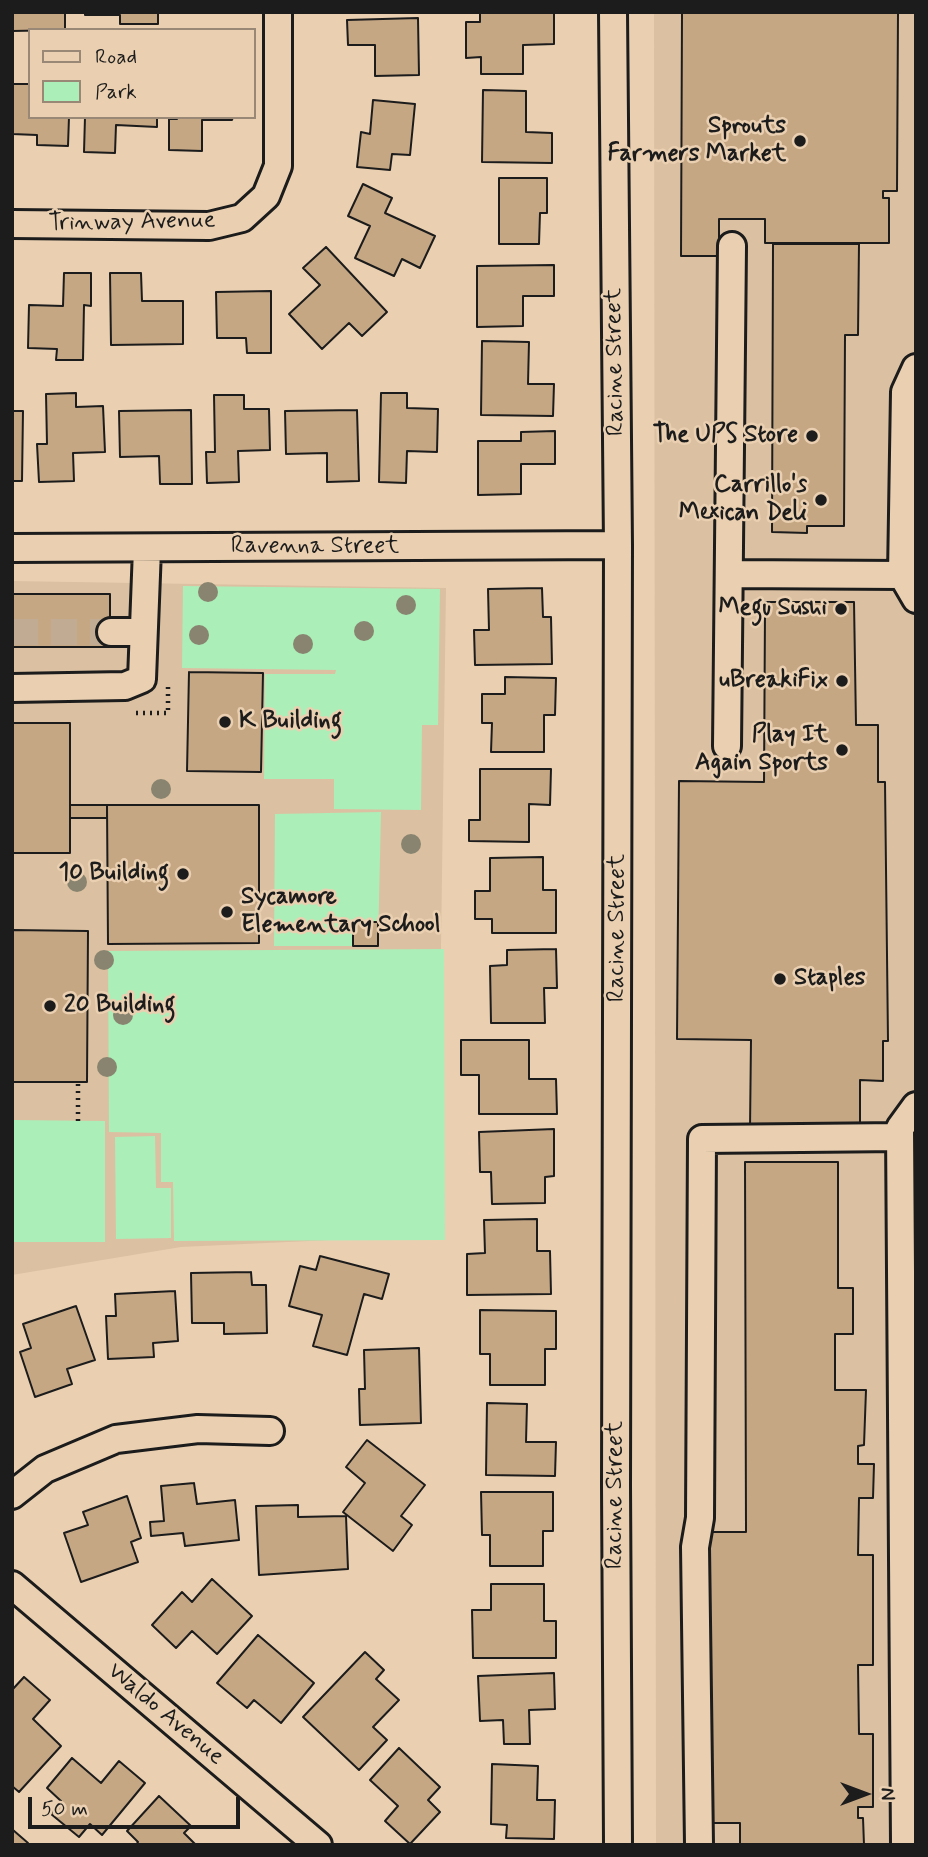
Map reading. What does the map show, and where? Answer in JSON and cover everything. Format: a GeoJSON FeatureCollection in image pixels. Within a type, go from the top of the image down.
{"type":"FeatureCollection","features":[{"type":"Feature","properties":{"kind":"street","name":"Trinway Avenue"},"geometry":{"type":"LineString","coordinates":[[12,223],[209,226],[242,218],[266,196],[278,166],[278,12]]}},
{"type":"Feature","properties":{"kind":"street","name":"Racine Street"},"geometry":{"type":"LineString","coordinates":[[612,12],[618,545],[618,1845]]}},
{"type":"Feature","properties":{"kind":"street"},"geometry":{"type":"LineString","coordinates":[[727,746],[732,246]]}},
{"type":"Feature","properties":{"kind":"street"},"geometry":{"type":"LineString","coordinates":[[916,368],[905,391],[909,575],[916,599]]}},
{"type":"Feature","properties":{"kind":"street","name":"Ravenna Street"},"geometry":{"type":"LineString","coordinates":[[12,548],[618,545]]}},
{"type":"Feature","properties":{"kind":"street"},"geometry":{"type":"LineString","coordinates":[[12,688],[125,687],[142,679],[147,549]]}},
{"type":"Feature","properties":{"kind":"street"},"geometry":{"type":"LineString","coordinates":[[729,574],[909,575]]}},
{"type":"Feature","properties":{"kind":"street"},"geometry":{"type":"LineString","coordinates":[[111,632],[143,632]]}},
{"type":"Feature","properties":{"kind":"street"},"geometry":{"type":"LineString","coordinates":[[905,1845],[910,1768],[909,1272],[905,1131],[916,1106]]}},
{"type":"Feature","properties":{"kind":"street"},"geometry":{"type":"LineString","coordinates":[[699,1845],[695,1548],[700,1518],[702,1139],[905,1131]]}},
{"type":"Feature","properties":{"kind":"street"},"geometry":{"type":"LineString","coordinates":[[12,1495],[46,1469],[116,1439],[198,1429],[270,1431]]}},
{"type":"Feature","properties":{"kind":"street","name":"Waldo Avenue"},"geometry":{"type":"LineString","coordinates":[[12,1585],[318,1845]]}},
{"type":"Feature","properties":{"kind":"path"},"geometry":{"type":"LineString","coordinates":[[78,1084],[78,1121]]}},
{"type":"Feature","properties":{"kind":"shaded area"},"geometry":{"type":"Polygon","coordinates":[[[654,12],[916,12],[916,1845],[656,1845],[654,12]]]}},
{"type":"Feature","properties":{"kind":"shaded area","name":"Sycamore Elementary School"},"geometry":{"type":"Polygon","coordinates":[[[12,581],[446,588],[437,1235],[181,1247],[12,1275],[12,581]]]}},
{"type":"Feature","properties":{"kind":"green space"},"geometry":{"type":"Polygon","coordinates":[[[183,586],[440,589],[438,725],[422,725],[421,810],[334,809],[334,779],[264,779],[265,674],[335,674],[336,670],[182,668],[183,586]]]}},
{"type":"Feature","properties":{"kind":"green space"},"geometry":{"type":"Polygon","coordinates":[[[381,812],[378,946],[274,946],[275,814],[381,812]]]}},
{"type":"Feature","properties":{"kind":"green space"},"geometry":{"type":"Polygon","coordinates":[[[444,949],[445,1240],[174,1241],[173,1182],[161,1182],[161,1133],[109,1132],[108,951],[444,949]]]}},
{"type":"Feature","properties":{"kind":"green space"},"geometry":{"type":"Polygon","coordinates":[[[12,1120],[105,1121],[105,1242],[12,1242],[12,1120]]]}},
{"type":"Feature","properties":{"kind":"green space"},"geometry":{"type":"Polygon","coordinates":[[[155,1136],[156,1188],[171,1188],[171,1238],[116,1239],[115,1137],[155,1136]]]}},
{"type":"Feature","properties":{"kind":"building"},"geometry":{"type":"Polygon","coordinates":[[[12,12],[65,12],[65,28],[12,31],[12,12]]]}},
{"type":"Feature","properties":{"kind":"building"},"geometry":{"type":"Polygon","coordinates":[[[85,12],[158,12],[158,24],[120,24],[120,15],[85,15],[85,12]]]}},
{"type":"Feature","properties":{"kind":"building"},"geometry":{"type":"Polygon","coordinates":[[[480,12],[554,12],[554,44],[523,45],[523,74],[481,74],[481,57],[466,58],[466,22],[480,22],[480,12]]]}},
{"type":"Feature","properties":{"kind":"building"},"geometry":{"type":"Polygon","coordinates":[[[682,12],[898,12],[897,191],[883,191],[883,198],[889,198],[889,243],[765,243],[765,219],[719,219],[719,256],[681,256],[682,12]]]}},
{"type":"Feature","properties":{"kind":"building"},"geometry":{"type":"Polygon","coordinates":[[[418,18],[419,75],[375,76],[375,45],[348,45],[347,20],[418,18]]]}},
{"type":"Feature","properties":{"kind":"building"},"geometry":{"type":"Polygon","coordinates":[[[12,84],[28,84],[28,119],[69,119],[68,146],[37,145],[37,135],[12,134],[12,84]]]}},
{"type":"Feature","properties":{"kind":"building"},"geometry":{"type":"Polygon","coordinates":[[[483,90],[526,91],[526,132],[552,133],[552,163],[482,162],[483,90]]]}},
{"type":"Feature","properties":{"kind":"building"},"geometry":{"type":"Polygon","coordinates":[[[373,100],[415,104],[410,155],[392,154],[390,170],[357,167],[361,132],[370,134],[373,100]]]}},
{"type":"Feature","properties":{"kind":"building"},"geometry":{"type":"Polygon","coordinates":[[[85,119],[157,119],[157,127],[116,125],[115,153],[84,152],[85,119]]]}},
{"type":"Feature","properties":{"kind":"building"},"geometry":{"type":"Polygon","coordinates":[[[169,119],[232,119],[202,120],[202,151],[169,150],[169,119]]]}},
{"type":"Feature","properties":{"kind":"building"},"geometry":{"type":"Polygon","coordinates":[[[499,178],[547,178],[547,213],[540,213],[539,244],[499,244],[499,178]]]}},
{"type":"Feature","properties":{"kind":"building"},"geometry":{"type":"Polygon","coordinates":[[[363,184],[392,198],[385,213],[435,236],[420,268],[402,259],[394,276],[355,258],[370,226],[348,216],[363,184]]]}},
{"type":"Feature","properties":{"kind":"building"},"geometry":{"type":"Polygon","coordinates":[[[773,244],[859,244],[858,335],[845,335],[844,526],[807,526],[807,533],[772,532],[773,244]]]}},
{"type":"Feature","properties":{"kind":"building"},"geometry":{"type":"Polygon","coordinates":[[[326,247],[387,312],[362,336],[349,323],[322,349],[289,314],[320,285],[303,268],[326,247]]]}},
{"type":"Feature","properties":{"kind":"building"},"geometry":{"type":"Polygon","coordinates":[[[554,265],[554,296],[523,296],[523,326],[477,327],[477,266],[554,265]]]}},
{"type":"Feature","properties":{"kind":"building"},"geometry":{"type":"Polygon","coordinates":[[[64,273],[91,273],[91,306],[84,305],[83,360],[56,360],[57,349],[28,348],[29,305],[63,306],[64,273]]]}},
{"type":"Feature","properties":{"kind":"building"},"geometry":{"type":"Polygon","coordinates":[[[110,273],[141,273],[142,301],[183,301],[183,344],[111,345],[110,273]]]}},
{"type":"Feature","properties":{"kind":"building"},"geometry":{"type":"Polygon","coordinates":[[[271,291],[271,353],[247,353],[246,338],[217,338],[216,292],[271,291]]]}},
{"type":"Feature","properties":{"kind":"building"},"geometry":{"type":"Polygon","coordinates":[[[482,341],[529,342],[528,384],[554,384],[553,416],[481,415],[482,341]]]}},
{"type":"Feature","properties":{"kind":"building"},"geometry":{"type":"Polygon","coordinates":[[[76,393],[76,407],[103,406],[105,452],[73,453],[74,481],[39,482],[37,444],[47,444],[46,394],[76,393]]]}},
{"type":"Feature","properties":{"kind":"building"},"geometry":{"type":"Polygon","coordinates":[[[381,393],[407,393],[407,408],[438,409],[437,452],[407,451],[406,483],[379,482],[381,393]]]}},
{"type":"Feature","properties":{"kind":"building"},"geometry":{"type":"Polygon","coordinates":[[[214,395],[244,395],[244,409],[269,409],[270,450],[238,451],[239,482],[207,483],[206,452],[215,452],[214,395]]]}},
{"type":"Feature","properties":{"kind":"building"},"geometry":{"type":"Polygon","coordinates":[[[191,410],[192,484],[160,484],[159,456],[120,457],[119,411],[191,410]]]}},
{"type":"Feature","properties":{"kind":"building"},"geometry":{"type":"Polygon","coordinates":[[[357,410],[359,481],[327,482],[327,453],[286,454],[285,411],[357,410]]]}},
{"type":"Feature","properties":{"kind":"building"},"geometry":{"type":"Polygon","coordinates":[[[12,411],[23,411],[22,481],[12,481],[12,411]]]}},
{"type":"Feature","properties":{"kind":"building"},"geometry":{"type":"Polygon","coordinates":[[[555,431],[555,464],[521,464],[521,494],[478,495],[478,441],[521,441],[521,432],[555,431]]]}},
{"type":"Feature","properties":{"kind":"building"},"geometry":{"type":"Polygon","coordinates":[[[542,588],[543,617],[551,617],[552,664],[475,665],[474,630],[489,630],[488,589],[542,588]]]}},
{"type":"Feature","properties":{"kind":"building"},"geometry":{"type":"Polygon","coordinates":[[[12,594],[110,594],[110,647],[12,647],[12,594]]]}},
{"type":"Feature","properties":{"kind":"building"},"geometry":{"type":"Polygon","coordinates":[[[758,602],[854,602],[856,725],[878,725],[878,782],[885,782],[888,1041],[883,1041],[883,1081],[860,1080],[860,1130],[750,1129],[751,1040],[677,1039],[679,781],[764,782],[765,609],[758,609],[758,602]]]}},
{"type":"Feature","properties":{"kind":"building","name":"K Building"},"geometry":{"type":"Polygon","coordinates":[[[189,672],[263,673],[261,772],[187,771],[189,672]]]}},
{"type":"Feature","properties":{"kind":"building"},"geometry":{"type":"Polygon","coordinates":[[[505,677],[556,678],[555,715],[544,715],[544,752],[491,752],[492,723],[482,723],[482,694],[505,694],[505,677]]]}},
{"type":"Feature","properties":{"kind":"building"},"geometry":{"type":"Polygon","coordinates":[[[12,723],[70,723],[70,853],[12,853],[12,723]]]}},
{"type":"Feature","properties":{"kind":"building"},"geometry":{"type":"Polygon","coordinates":[[[480,769],[551,769],[550,805],[529,804],[529,842],[469,841],[469,820],[480,820],[480,769]]]}},
{"type":"Feature","properties":{"kind":"building"},"geometry":{"type":"Polygon","coordinates":[[[70,805],[107,805],[107,818],[70,818],[70,805]]]}},
{"type":"Feature","properties":{"kind":"building","name":"10 Building"},"geometry":{"type":"Polygon","coordinates":[[[107,805],[259,805],[259,943],[108,944],[107,805]]]}},
{"type":"Feature","properties":{"kind":"building"},"geometry":{"type":"Polygon","coordinates":[[[543,857],[543,890],[556,890],[556,933],[492,933],[492,919],[475,919],[475,891],[490,891],[490,858],[543,857]]]}},
{"type":"Feature","properties":{"kind":"building"},"geometry":{"type":"Polygon","coordinates":[[[353,922],[378,922],[378,946],[353,946],[353,922]]]}},
{"type":"Feature","properties":{"kind":"building","name":"20 Building"},"geometry":{"type":"Polygon","coordinates":[[[12,930],[88,931],[87,1082],[12,1082],[12,930]]]}},
{"type":"Feature","properties":{"kind":"building"},"geometry":{"type":"Polygon","coordinates":[[[556,949],[557,988],[544,988],[545,1023],[491,1023],[490,966],[507,965],[507,950],[556,949]]]}},
{"type":"Feature","properties":{"kind":"building"},"geometry":{"type":"Polygon","coordinates":[[[461,1040],[529,1040],[529,1079],[556,1079],[557,1114],[479,1114],[479,1075],[461,1075],[461,1040]]]}},
{"type":"Feature","properties":{"kind":"building"},"geometry":{"type":"Polygon","coordinates":[[[554,1129],[554,1176],[545,1177],[545,1203],[492,1204],[491,1172],[480,1172],[479,1132],[554,1129]]]}},
{"type":"Feature","properties":{"kind":"building"},"geometry":{"type":"Polygon","coordinates":[[[745,1162],[838,1162],[838,1288],[853,1288],[853,1334],[835,1334],[835,1390],[866,1390],[864,1445],[858,1446],[858,1464],[874,1464],[873,1498],[859,1498],[858,1555],[873,1555],[873,1665],[858,1665],[859,1734],[873,1734],[873,1807],[858,1807],[858,1818],[863,1818],[864,1845],[740,1845],[740,1823],[709,1823],[709,1532],[746,1532],[745,1162]]]}},
{"type":"Feature","properties":{"kind":"building"},"geometry":{"type":"Polygon","coordinates":[[[537,1219],[537,1251],[550,1251],[551,1294],[467,1295],[467,1254],[485,1253],[484,1220],[537,1219]]]}},
{"type":"Feature","properties":{"kind":"building"},"geometry":{"type":"Polygon","coordinates":[[[320,1256],[389,1274],[382,1299],[364,1294],[347,1355],[313,1346],[322,1315],[289,1306],[300,1266],[316,1270],[320,1256]]]}},
{"type":"Feature","properties":{"kind":"building"},"geometry":{"type":"Polygon","coordinates":[[[251,1272],[252,1285],[266,1285],[267,1333],[224,1334],[224,1323],[192,1323],[191,1273],[251,1272]]]}},
{"type":"Feature","properties":{"kind":"building"},"geometry":{"type":"Polygon","coordinates":[[[175,1291],[178,1341],[153,1343],[154,1357],[108,1359],[106,1316],[116,1316],[115,1294],[175,1291]]]}},
{"type":"Feature","properties":{"kind":"building"},"geometry":{"type":"Polygon","coordinates":[[[76,1306],[95,1360],[67,1369],[72,1384],[35,1397],[20,1352],[31,1348],[23,1324],[76,1306]]]}},
{"type":"Feature","properties":{"kind":"building"},"geometry":{"type":"Polygon","coordinates":[[[480,1310],[556,1311],[556,1349],[545,1349],[545,1385],[490,1385],[490,1354],[480,1354],[480,1310]]]}},
{"type":"Feature","properties":{"kind":"building"},"geometry":{"type":"Polygon","coordinates":[[[419,1348],[421,1423],[360,1425],[359,1389],[365,1389],[364,1350],[419,1348]]]}},
{"type":"Feature","properties":{"kind":"building"},"geometry":{"type":"Polygon","coordinates":[[[487,1403],[527,1404],[526,1442],[556,1442],[555,1476],[486,1475],[487,1403]]]}},
{"type":"Feature","properties":{"kind":"building"},"geometry":{"type":"Polygon","coordinates":[[[367,1440],[425,1485],[401,1516],[412,1525],[393,1551],[343,1512],[365,1483],[346,1467],[367,1440]]]}},
{"type":"Feature","properties":{"kind":"building"},"geometry":{"type":"Polygon","coordinates":[[[194,1483],[197,1504],[235,1500],[239,1540],[185,1546],[183,1533],[151,1536],[150,1522],[164,1521],[161,1486],[194,1483]]]}},
{"type":"Feature","properties":{"kind":"building"},"geometry":{"type":"Polygon","coordinates":[[[481,1492],[553,1492],[553,1531],[543,1531],[543,1566],[490,1566],[490,1535],[482,1535],[481,1492]]]}},
{"type":"Feature","properties":{"kind":"building"},"geometry":{"type":"Polygon","coordinates":[[[127,1496],[141,1538],[131,1542],[138,1562],[81,1582],[64,1533],[88,1525],[83,1512],[127,1496]]]}},
{"type":"Feature","properties":{"kind":"building"},"geometry":{"type":"Polygon","coordinates":[[[298,1505],[298,1517],[346,1516],[348,1569],[259,1575],[256,1506],[298,1505]]]}},
{"type":"Feature","properties":{"kind":"building"},"geometry":{"type":"Polygon","coordinates":[[[212,1579],[252,1616],[217,1654],[192,1631],[176,1648],[152,1625],[182,1592],[192,1602],[212,1579]]]}},
{"type":"Feature","properties":{"kind":"building"},"geometry":{"type":"Polygon","coordinates":[[[491,1584],[544,1584],[544,1621],[556,1621],[556,1658],[473,1658],[472,1610],[491,1610],[491,1584]]]}},
{"type":"Feature","properties":{"kind":"building"},"geometry":{"type":"Polygon","coordinates":[[[258,1635],[314,1683],[281,1723],[254,1700],[247,1708],[217,1683],[258,1635]]]}},
{"type":"Feature","properties":{"kind":"building"},"geometry":{"type":"Polygon","coordinates":[[[365,1652],[384,1670],[376,1679],[399,1700],[373,1727],[387,1740],[359,1770],[303,1717],[365,1652]]]}},
{"type":"Feature","properties":{"kind":"building"},"geometry":{"type":"Polygon","coordinates":[[[554,1673],[555,1709],[529,1710],[530,1744],[504,1744],[503,1720],[480,1721],[478,1676],[554,1673]]]}},
{"type":"Feature","properties":{"kind":"building"},"geometry":{"type":"Polygon","coordinates":[[[24,1677],[50,1700],[33,1719],[61,1746],[19,1792],[12,1786],[12,1690],[24,1677]]]}},
{"type":"Feature","properties":{"kind":"building"},"geometry":{"type":"Polygon","coordinates":[[[399,1748],[440,1787],[428,1800],[440,1812],[410,1844],[385,1821],[398,1806],[370,1780],[399,1748]]]}},
{"type":"Feature","properties":{"kind":"building"},"geometry":{"type":"Polygon","coordinates":[[[72,1758],[101,1783],[119,1761],[145,1783],[102,1835],[90,1824],[79,1837],[51,1814],[61,1801],[47,1788],[72,1758]]]}},
{"type":"Feature","properties":{"kind":"building"},"geometry":{"type":"Polygon","coordinates":[[[492,1764],[538,1766],[537,1800],[555,1800],[554,1839],[506,1838],[507,1825],[491,1824],[492,1764]]]}},
{"type":"Feature","properties":{"kind":"building"},"geometry":{"type":"Polygon","coordinates":[[[159,1796],[191,1826],[184,1833],[196,1845],[136,1845],[138,1842],[127,1831],[159,1796]]]}},
{"type":"Feature","properties":{"kind":"building"},"geometry":{"type":"Polygon","coordinates":[[[13,1830],[28,1843],[27,1845],[12,1845],[13,1830]]]}},
{"type":"Feature","properties":{"kind":"tunnel"},"geometry":{"type":"LineString","coordinates":[[12,632],[111,632]]}},
{"type":"Feature","properties":{"kind":"place","name":"Sprouts Farmers Market"},"geometry":{"type":"Point","coordinates":[800,141]}},
{"type":"Feature","properties":{"kind":"place","name":"The UPS Store"},"geometry":{"type":"Point","coordinates":[812,436]}},
{"type":"Feature","properties":{"kind":"place","name":"Carrillo's Mexican Deli"},"geometry":{"type":"Point","coordinates":[821,500]}},
{"type":"Feature","properties":{"kind":"place","name":"Megu Sushi"},"geometry":{"type":"Point","coordinates":[841,609]}},
{"type":"Feature","properties":{"kind":"place","name":"uBreakiFix"},"geometry":{"type":"Point","coordinates":[842,681]}},
{"type":"Feature","properties":{"kind":"place","name":"K Building"},"geometry":{"type":"Point","coordinates":[225,722]}},
{"type":"Feature","properties":{"kind":"place","name":"Play It Again Sports"},"geometry":{"type":"Point","coordinates":[842,750]}},
{"type":"Feature","properties":{"kind":"place","name":"10 Building"},"geometry":{"type":"Point","coordinates":[183,874]}},
{"type":"Feature","properties":{"kind":"place","name":"Sycamore Elementary School"},"geometry":{"type":"Point","coordinates":[227,912]}},
{"type":"Feature","properties":{"kind":"place","name":"Staples"},"geometry":{"type":"Point","coordinates":[780,979]}},
{"type":"Feature","properties":{"kind":"place","name":"20 Building"},"geometry":{"type":"Point","coordinates":[50,1006]}}]}
